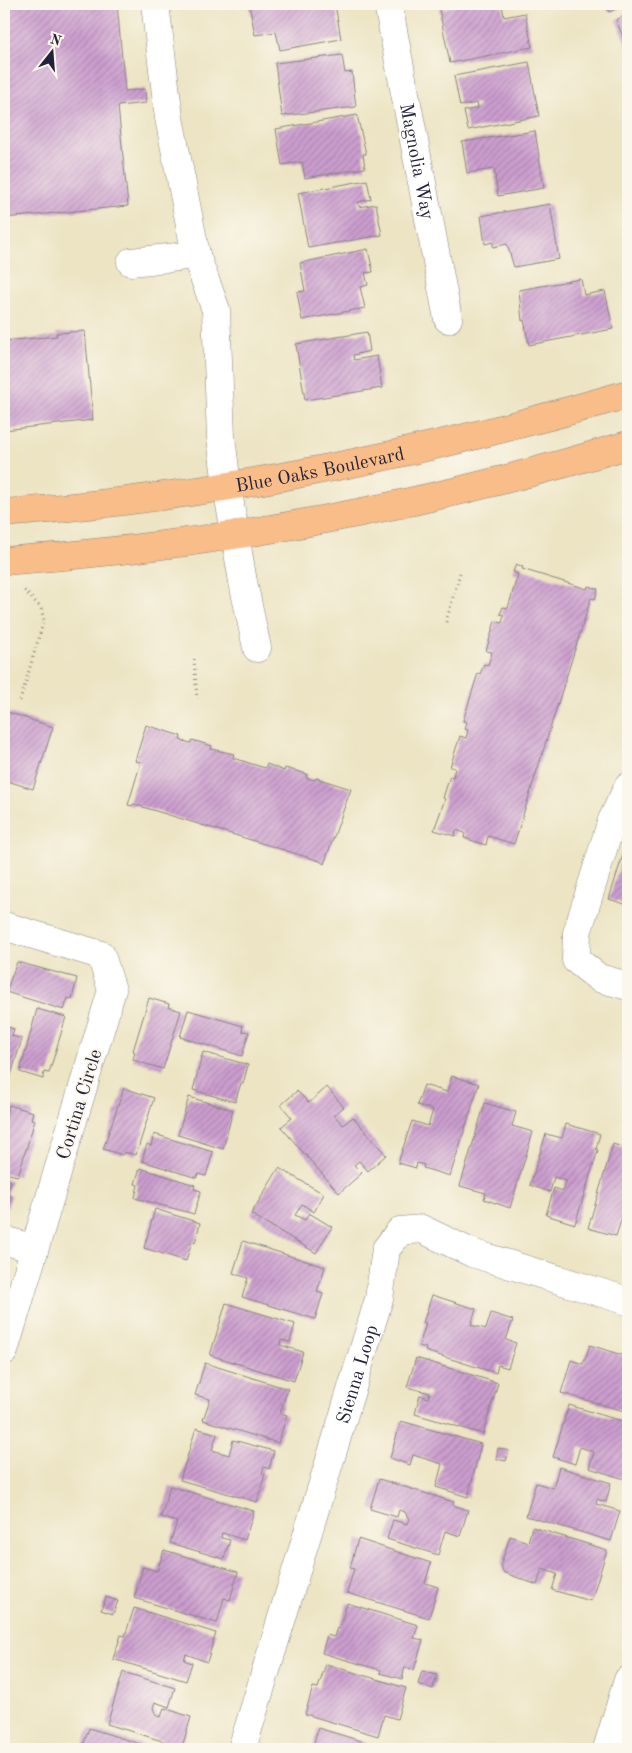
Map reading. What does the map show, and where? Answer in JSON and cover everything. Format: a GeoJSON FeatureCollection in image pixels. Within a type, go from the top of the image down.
{"type":"FeatureCollection","features":[{"type":"Feature","properties":{"kind":"main road","name":"Blue Oaks Boulevard"},"geometry":{"type":"LineString","coordinates":[[4,513],[97,504],[227,486],[369,460],[466,439],[628,394]]}},
{"type":"Feature","properties":{"kind":"main road"},"geometry":{"type":"LineString","coordinates":[[4,561],[101,553],[235,534],[377,508],[458,490],[628,445]]}},
{"type":"Feature","properties":{"kind":"street"},"geometry":{"type":"LineString","coordinates":[[155,4],[169,118],[196,255],[216,310],[221,437],[235,534],[257,648]]}},
{"type":"Feature","properties":{"kind":"street","name":"Magnolia Way"},"geometry":{"type":"LineString","coordinates":[[388,4],[448,319]]}},
{"type":"Feature","properties":{"kind":"street"},"geometry":{"type":"LineString","coordinates":[[131,262],[196,255]]}},
{"type":"Feature","properties":{"kind":"street"},"geometry":{"type":"LineString","coordinates":[[628,787],[612,820],[577,933],[576,960],[599,978],[628,986]]}},
{"type":"Feature","properties":{"kind":"street","name":"Cortina Circle"},"geometry":{"type":"LineString","coordinates":[[4,926],[101,955],[112,990],[4,1351]]}},
{"type":"Feature","properties":{"kind":"street","name":"Sienna Loop"},"geometry":{"type":"LineString","coordinates":[[242,1749],[379,1299],[386,1249],[400,1232],[422,1229],[472,1253],[628,1301]]}},
{"type":"Feature","properties":{"kind":"street"},"geometry":{"type":"LineString","coordinates":[[4,1240],[34,1249]]}},
{"type":"Feature","properties":{"kind":"street"},"geometry":{"type":"LineString","coordinates":[[607,1749],[628,1680]]}},
{"type":"Feature","properties":{"kind":"path"},"geometry":{"type":"LineString","coordinates":[[446,622],[460,573]]}},
{"type":"Feature","properties":{"kind":"path"},"geometry":{"type":"LineString","coordinates":[[20,701],[44,620],[38,603],[24,590]]}},
{"type":"Feature","properties":{"kind":"path"},"geometry":{"type":"LineString","coordinates":[[4,680],[11,656]]}},
{"type":"Feature","properties":{"kind":"path"},"geometry":{"type":"LineString","coordinates":[[194,659],[197,699]]}},
{"type":"Feature","properties":{"kind":"building"},"geometry":{"type":"Polygon","coordinates":[[[4,4],[117,4],[125,91],[145,89],[146,103],[118,106],[128,206],[4,218],[4,4]]]}},
{"type":"Feature","properties":{"kind":"building"},"geometry":{"type":"Polygon","coordinates":[[[249,4],[335,4],[341,39],[280,50],[276,32],[255,35],[249,4]]]}},
{"type":"Feature","properties":{"kind":"building"},"geometry":{"type":"Polygon","coordinates":[[[464,4],[502,4],[504,17],[525,13],[532,47],[450,63],[439,9],[464,4]]]}},
{"type":"Feature","properties":{"kind":"building"},"geometry":{"type":"Polygon","coordinates":[[[605,4],[628,4],[609,12],[605,4]]]}},
{"type":"Feature","properties":{"kind":"building"},"geometry":{"type":"Polygon","coordinates":[[[628,14],[628,49],[616,20],[628,14]]]}},
{"type":"Feature","properties":{"kind":"building"},"geometry":{"type":"Polygon","coordinates":[[[342,55],[345,73],[352,72],[356,107],[282,116],[275,63],[342,55]]]}},
{"type":"Feature","properties":{"kind":"building"},"geometry":{"type":"Polygon","coordinates":[[[529,62],[539,116],[468,130],[464,111],[478,108],[477,103],[460,106],[454,76],[529,62]]]}},
{"type":"Feature","properties":{"kind":"building"},"geometry":{"type":"Polygon","coordinates":[[[357,115],[366,154],[363,154],[365,168],[305,178],[302,162],[282,165],[276,129],[357,115]]]}},
{"type":"Feature","properties":{"kind":"building"},"geometry":{"type":"Polygon","coordinates":[[[535,131],[544,188],[498,196],[494,169],[467,173],[462,142],[535,131]]]}},
{"type":"Feature","properties":{"kind":"building"},"geometry":{"type":"Polygon","coordinates":[[[367,180],[371,199],[358,202],[359,207],[376,204],[382,235],[308,248],[298,193],[367,180]]]}},
{"type":"Feature","properties":{"kind":"building"},"geometry":{"type":"Polygon","coordinates":[[[550,204],[559,259],[514,267],[507,244],[493,247],[493,242],[485,244],[481,216],[550,204]]]}},
{"type":"Feature","properties":{"kind":"building"},"geometry":{"type":"Polygon","coordinates":[[[368,249],[373,272],[365,273],[368,285],[360,287],[365,308],[302,320],[297,292],[305,291],[300,263],[368,249]]]}},
{"type":"Feature","properties":{"kind":"building"},"geometry":{"type":"Polygon","coordinates":[[[581,279],[584,295],[605,291],[613,329],[529,345],[524,320],[522,321],[519,290],[581,279]]]}},
{"type":"Feature","properties":{"kind":"building"},"geometry":{"type":"Polygon","coordinates":[[[85,331],[93,420],[4,430],[4,341],[57,336],[56,333],[85,331]]]}},
{"type":"Feature","properties":{"kind":"building"},"geometry":{"type":"Polygon","coordinates":[[[367,332],[370,351],[353,355],[354,360],[377,356],[382,388],[305,400],[296,344],[367,332]]]}},
{"type":"Feature","properties":{"kind":"building"},"geometry":{"type":"Polygon","coordinates":[[[516,564],[523,567],[522,569],[587,589],[588,586],[598,589],[595,599],[591,598],[514,844],[488,836],[486,845],[464,838],[465,833],[456,830],[455,836],[434,830],[445,799],[443,798],[450,776],[453,777],[455,768],[450,767],[460,736],[466,738],[468,730],[465,729],[467,722],[463,721],[478,673],[480,674],[484,664],[488,665],[492,652],[486,651],[495,621],[502,623],[504,615],[500,614],[503,607],[508,608],[518,574],[513,572],[516,564]]]}},
{"type":"Feature","properties":{"kind":"building"},"geometry":{"type":"Polygon","coordinates":[[[4,711],[53,727],[33,789],[4,780],[4,711]]]}},
{"type":"Feature","properties":{"kind":"building"},"geometry":{"type":"Polygon","coordinates":[[[146,725],[181,736],[180,740],[191,743],[192,740],[212,746],[211,749],[234,754],[233,758],[265,768],[267,764],[284,771],[285,768],[307,774],[306,778],[315,780],[316,778],[351,789],[324,864],[320,861],[133,804],[132,806],[128,805],[141,762],[135,761],[146,725]]]}},
{"type":"Feature","properties":{"kind":"building"},"geometry":{"type":"Polygon","coordinates":[[[628,839],[628,905],[609,899],[628,839]]]}},
{"type":"Feature","properties":{"kind":"building"},"geometry":{"type":"Polygon","coordinates":[[[17,962],[77,978],[72,999],[68,998],[64,1010],[6,992],[17,962]]]}},
{"type":"Feature","properties":{"kind":"building"},"geometry":{"type":"Polygon","coordinates":[[[149,998],[169,1004],[168,1007],[181,1011],[163,1069],[133,1060],[135,1052],[133,1051],[149,998]]]}},
{"type":"Feature","properties":{"kind":"building"},"geometry":{"type":"Polygon","coordinates":[[[37,1009],[66,1017],[49,1073],[44,1072],[43,1079],[20,1072],[37,1009]]]}},
{"type":"Feature","properties":{"kind":"building"},"geometry":{"type":"Polygon","coordinates":[[[188,1010],[243,1026],[242,1031],[249,1032],[242,1056],[180,1037],[188,1010]]]}},
{"type":"Feature","properties":{"kind":"building"},"geometry":{"type":"Polygon","coordinates":[[[4,1026],[14,1029],[12,1036],[22,1039],[10,1078],[4,1077],[4,1026]]]}},
{"type":"Feature","properties":{"kind":"building"},"geometry":{"type":"Polygon","coordinates":[[[203,1052],[248,1065],[243,1084],[241,1083],[235,1102],[193,1090],[203,1052]]]}},
{"type":"Feature","properties":{"kind":"building"},"geometry":{"type":"Polygon","coordinates":[[[452,1076],[479,1084],[450,1176],[423,1168],[424,1165],[417,1163],[416,1168],[398,1163],[412,1121],[428,1126],[433,1110],[417,1105],[424,1085],[447,1092],[452,1076]]]}},
{"type":"Feature","properties":{"kind":"building"},"geometry":{"type":"Polygon","coordinates":[[[327,1087],[344,1107],[334,1115],[343,1125],[353,1117],[386,1155],[368,1171],[359,1161],[354,1165],[362,1173],[339,1193],[281,1127],[292,1118],[281,1105],[297,1091],[309,1103],[327,1087]]]}},
{"type":"Feature","properties":{"kind":"building"},"geometry":{"type":"Polygon","coordinates":[[[124,1088],[154,1098],[136,1155],[124,1152],[123,1155],[103,1149],[124,1088]]]}},
{"type":"Feature","properties":{"kind":"building"},"geometry":{"type":"Polygon","coordinates":[[[189,1097],[233,1110],[223,1149],[178,1135],[189,1097]]]}},
{"type":"Feature","properties":{"kind":"building"},"geometry":{"type":"Polygon","coordinates":[[[485,1103],[516,1112],[512,1126],[533,1132],[510,1208],[484,1199],[486,1193],[460,1186],[485,1103]]]}},
{"type":"Feature","properties":{"kind":"building"},"geometry":{"type":"Polygon","coordinates":[[[9,1105],[33,1112],[31,1119],[35,1120],[18,1176],[4,1173],[4,1121],[9,1105]]]}},
{"type":"Feature","properties":{"kind":"building"},"geometry":{"type":"Polygon","coordinates":[[[566,1124],[600,1134],[596,1149],[598,1150],[575,1224],[546,1215],[554,1188],[563,1191],[566,1181],[554,1177],[550,1192],[530,1185],[546,1134],[562,1138],[566,1124]]]}},
{"type":"Feature","properties":{"kind":"building"},"geometry":{"type":"Polygon","coordinates":[[[154,1134],[213,1152],[206,1176],[198,1174],[197,1178],[142,1161],[147,1144],[151,1146],[154,1134]]]}},
{"type":"Feature","properties":{"kind":"building"},"geometry":{"type":"Polygon","coordinates":[[[613,1144],[628,1149],[628,1215],[623,1214],[616,1236],[588,1228],[613,1144]]]}},
{"type":"Feature","properties":{"kind":"building"},"geometry":{"type":"Polygon","coordinates":[[[140,1168],[195,1185],[194,1189],[201,1191],[194,1214],[135,1198],[138,1185],[135,1184],[140,1168]]]}},
{"type":"Feature","properties":{"kind":"building"},"geometry":{"type":"Polygon","coordinates":[[[279,1168],[324,1194],[314,1212],[302,1204],[295,1215],[305,1220],[309,1213],[332,1227],[316,1253],[251,1214],[279,1168]]]}},
{"type":"Feature","properties":{"kind":"building"},"geometry":{"type":"Polygon","coordinates":[[[4,1179],[11,1181],[7,1194],[11,1196],[4,1218],[4,1179]]]}},
{"type":"Feature","properties":{"kind":"building"},"geometry":{"type":"Polygon","coordinates":[[[155,1209],[200,1223],[195,1243],[192,1241],[186,1261],[144,1248],[155,1209]]]}},
{"type":"Feature","properties":{"kind":"building"},"geometry":{"type":"Polygon","coordinates":[[[243,1241],[325,1267],[317,1292],[323,1294],[315,1319],[242,1297],[248,1278],[233,1273],[243,1241]]]}},
{"type":"Feature","properties":{"kind":"building"},"geometry":{"type":"Polygon","coordinates":[[[432,1295],[476,1309],[471,1325],[486,1329],[491,1313],[513,1320],[506,1340],[516,1343],[508,1368],[498,1365],[496,1373],[425,1351],[426,1348],[419,1346],[426,1323],[423,1323],[432,1295]]]}},
{"type":"Feature","properties":{"kind":"building"},"geometry":{"type":"Polygon","coordinates":[[[226,1303],[295,1324],[290,1342],[281,1340],[280,1345],[303,1352],[294,1381],[210,1355],[226,1303]]]}},
{"type":"Feature","properties":{"kind":"building"},"geometry":{"type":"Polygon","coordinates":[[[590,1345],[628,1357],[628,1412],[561,1393],[571,1360],[583,1364],[590,1345]]]}},
{"type":"Feature","properties":{"kind":"building"},"geometry":{"type":"Polygon","coordinates":[[[416,1358],[498,1383],[483,1434],[415,1414],[420,1395],[428,1398],[430,1393],[407,1387],[416,1358]]]}},
{"type":"Feature","properties":{"kind":"building"},"geometry":{"type":"Polygon","coordinates":[[[205,1363],[288,1389],[280,1413],[287,1415],[278,1443],[203,1420],[210,1399],[195,1395],[205,1363]]]}},
{"type":"Feature","properties":{"kind":"building"},"geometry":{"type":"Polygon","coordinates":[[[569,1405],[628,1423],[628,1480],[589,1468],[594,1452],[580,1447],[575,1464],[553,1457],[569,1405]]]}},
{"type":"Feature","properties":{"kind":"building"},"geometry":{"type":"Polygon","coordinates":[[[401,1421],[481,1444],[468,1497],[436,1487],[442,1464],[413,1455],[410,1465],[390,1458],[401,1421]]]}},
{"type":"Feature","properties":{"kind":"building"},"geometry":{"type":"Polygon","coordinates":[[[196,1428],[217,1434],[212,1450],[229,1455],[233,1440],[274,1451],[269,1469],[264,1467],[262,1473],[265,1474],[257,1502],[180,1480],[196,1428]]]}},
{"type":"Feature","properties":{"kind":"building"},"geometry":{"type":"Polygon","coordinates":[[[498,1448],[509,1451],[506,1461],[496,1459],[498,1448]]]}},
{"type":"Feature","properties":{"kind":"building"},"geometry":{"type":"Polygon","coordinates":[[[559,1467],[611,1483],[606,1502],[597,1499],[596,1504],[620,1511],[611,1541],[526,1516],[536,1483],[553,1488],[559,1467]]]}},
{"type":"Feature","properties":{"kind":"building"},"geometry":{"type":"Polygon","coordinates":[[[379,1479],[454,1502],[453,1505],[468,1510],[460,1536],[445,1531],[438,1555],[387,1539],[393,1520],[407,1524],[409,1519],[405,1512],[399,1510],[397,1517],[370,1509],[379,1479]]]}},
{"type":"Feature","properties":{"kind":"building"},"geometry":{"type":"Polygon","coordinates":[[[170,1486],[254,1511],[245,1540],[222,1533],[221,1538],[230,1540],[224,1559],[170,1543],[177,1522],[161,1517],[170,1486]]]}},
{"type":"Feature","properties":{"kind":"building"},"geometry":{"type":"Polygon","coordinates":[[[532,1527],[607,1550],[591,1601],[552,1590],[557,1574],[542,1569],[537,1585],[503,1572],[501,1564],[510,1536],[528,1542],[532,1527]]]}},
{"type":"Feature","properties":{"kind":"building"},"geometry":{"type":"Polygon","coordinates":[[[358,1539],[431,1563],[425,1583],[438,1587],[429,1618],[347,1593],[354,1569],[350,1568],[358,1539]]]}},
{"type":"Feature","properties":{"kind":"building"},"geometry":{"type":"Polygon","coordinates":[[[164,1550],[238,1572],[230,1600],[224,1598],[217,1623],[134,1598],[143,1567],[157,1571],[164,1550]]]}},
{"type":"Feature","properties":{"kind":"building"},"geometry":{"type":"Polygon","coordinates":[[[106,1597],[118,1601],[113,1614],[101,1610],[106,1597]]]}},
{"type":"Feature","properties":{"kind":"building"},"geometry":{"type":"Polygon","coordinates":[[[347,1603],[418,1625],[414,1638],[423,1640],[414,1670],[405,1667],[402,1679],[380,1673],[381,1670],[322,1653],[327,1635],[334,1637],[337,1628],[339,1629],[347,1603]]]}},
{"type":"Feature","properties":{"kind":"building"},"geometry":{"type":"Polygon","coordinates":[[[134,1608],[216,1633],[207,1662],[186,1654],[184,1660],[192,1663],[186,1681],[113,1659],[121,1635],[125,1636],[134,1608]]]}},
{"type":"Feature","properties":{"kind":"building"},"geometry":{"type":"Polygon","coordinates":[[[326,1664],[406,1688],[397,1719],[384,1715],[378,1736],[305,1714],[313,1687],[318,1688],[326,1664]]]}},
{"type":"Feature","properties":{"kind":"building"},"geometry":{"type":"Polygon","coordinates":[[[422,1671],[437,1675],[433,1689],[418,1684],[422,1671]]]}},
{"type":"Feature","properties":{"kind":"building"},"geometry":{"type":"Polygon","coordinates":[[[123,1672],[175,1688],[169,1707],[155,1702],[153,1708],[156,1715],[161,1717],[164,1708],[191,1717],[182,1747],[107,1724],[123,1672]]]}},
{"type":"Feature","properties":{"kind":"building"},"geometry":{"type":"Polygon","coordinates":[[[89,1728],[156,1749],[82,1749],[89,1728]]]}},
{"type":"Feature","properties":{"kind":"building"},"geometry":{"type":"Polygon","coordinates":[[[318,1728],[371,1744],[369,1749],[321,1749],[313,1746],[318,1728]]]}}]}
